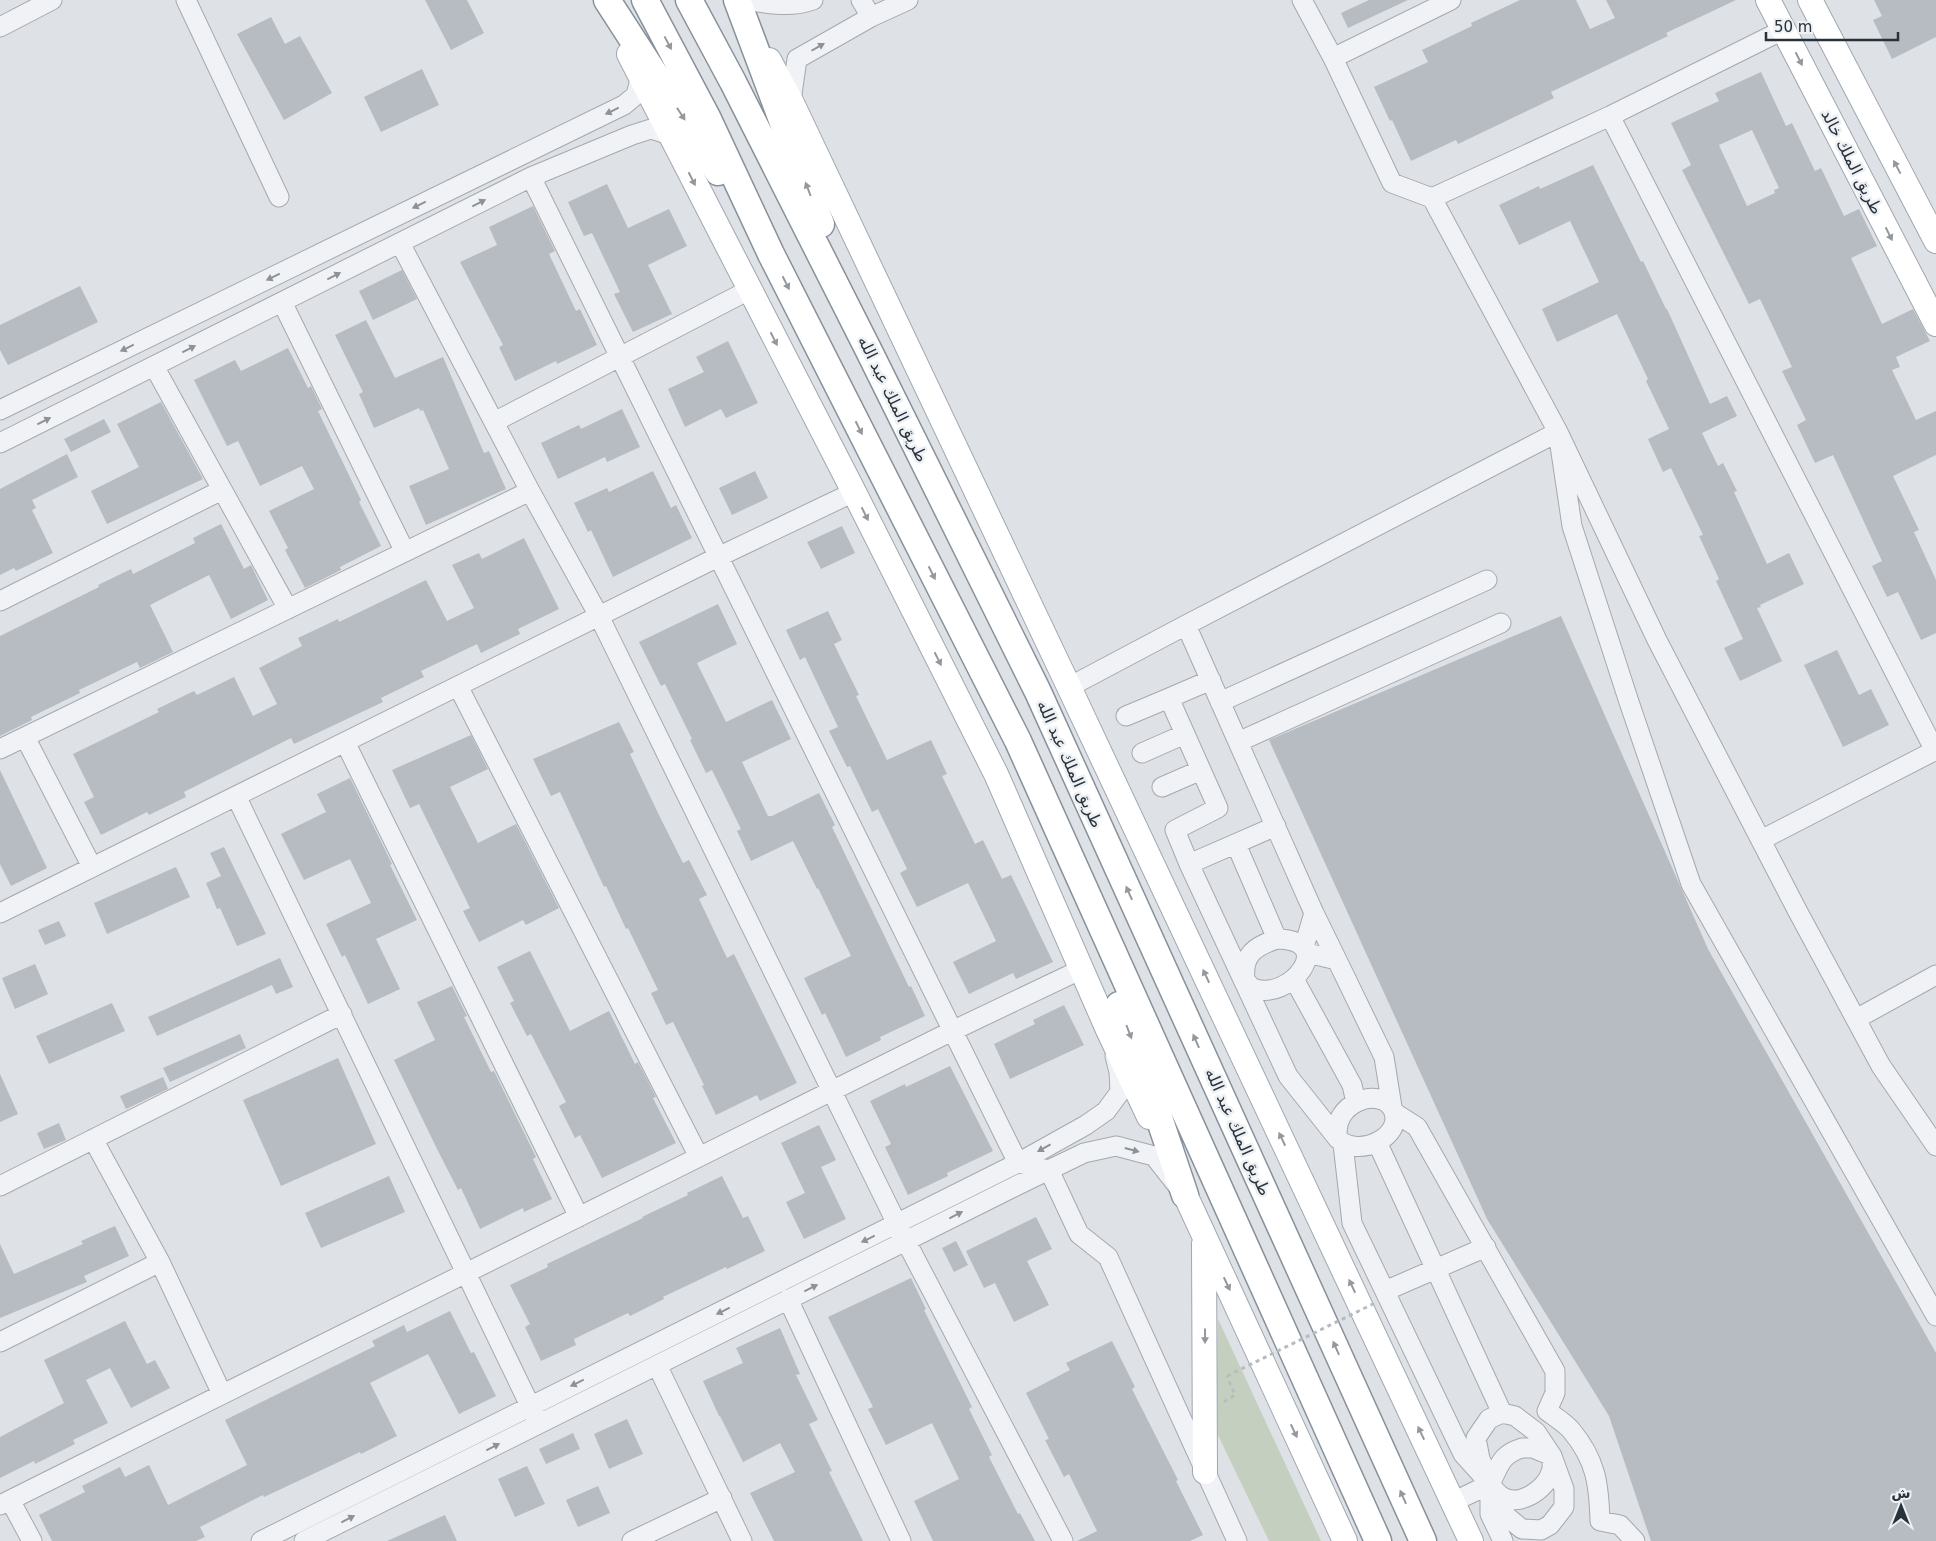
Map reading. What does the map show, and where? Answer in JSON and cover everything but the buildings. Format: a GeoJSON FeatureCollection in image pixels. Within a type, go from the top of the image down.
{"type":"FeatureCollection","features":[{"type":"Feature","properties":{"kind":"highway"},"geometry":{"type":"LineString","coordinates":[[607,0],[771,254]]}},
{"type":"Feature","properties":{"kind":"highway"},"geometry":{"type":"LineString","coordinates":[[645,0],[707,117],[771,254],[1018,741],[1378,1541]]}},
{"type":"Feature","properties":{"kind":"highway","name":"طريق الملك عبد الله"},"geometry":{"type":"LineString","coordinates":[[689,0],[733,82],[868,349],[1038,692],[1423,1541]]}},
{"type":"Feature","properties":{"kind":"highway"},"geometry":{"type":"LineString","coordinates":[[737,0],[868,349]]}},
{"type":"Feature","properties":{"kind":"highway"},"geometry":{"type":"LineString","coordinates":[[1018,741],[1141,1064],[1185,1195]]}},
{"type":"Feature","properties":{"kind":"main road"},"geometry":{"type":"LineString","coordinates":[[599,0],[641,76],[996,774],[1108,1030],[1204,1234],[1344,1541]]}},
{"type":"Feature","properties":{"kind":"main road","name":"طريق الملك عبد الله"},"geometry":{"type":"LineString","coordinates":[[737,0],[791,101],[1471,1541]]}},
{"type":"Feature","properties":{"kind":"main road","name":"طريق الملك خالد"},"geometry":{"type":"LineString","coordinates":[[1768,0],[1936,324]]}},
{"type":"Feature","properties":{"kind":"main road"},"geometry":{"type":"LineString","coordinates":[[1810,0],[1936,241]]}},
{"type":"Feature","properties":{"kind":"main road"},"geometry":{"type":"LineString","coordinates":[[1204,1234],[1205,1472]]}},
{"type":"Feature","properties":{"kind":"street"},"geometry":{"type":"LineString","coordinates":[[0,27],[52,0]]}},
{"type":"Feature","properties":{"kind":"street"},"geometry":{"type":"LineString","coordinates":[[186,0],[279,197]]}},
{"type":"Feature","properties":{"kind":"street"},"geometry":{"type":"LineString","coordinates":[[746,0],[774,5],[803,4],[813,0]]}},
{"type":"Feature","properties":{"kind":"street"},"geometry":{"type":"LineString","coordinates":[[861,0],[871,17]]}},
{"type":"Feature","properties":{"kind":"street"},"geometry":{"type":"LineString","coordinates":[[791,101],[797,59],[871,17],[908,0]]}},
{"type":"Feature","properties":{"kind":"street"},"geometry":{"type":"LineString","coordinates":[[1302,0],[1333,58],[1392,183],[1432,198],[1558,432],[1657,640],[1856,1019],[1881,1066],[1936,1146]]}},
{"type":"Feature","properties":{"kind":"street"},"geometry":{"type":"LineString","coordinates":[[1333,58],[1451,0]]}},
{"type":"Feature","properties":{"kind":"street"},"geometry":{"type":"LineString","coordinates":[[1432,198],[1610,116],[1784,30]]}},
{"type":"Feature","properties":{"kind":"street"},"geometry":{"type":"LineString","coordinates":[[0,410],[624,105],[636,95],[641,76]]}},
{"type":"Feature","properties":{"kind":"street"},"geometry":{"type":"LineString","coordinates":[[1610,116],[1936,750],[1761,840]]}},
{"type":"Feature","properties":{"kind":"street"},"geometry":{"type":"LineString","coordinates":[[0,443],[531,177],[651,129],[670,135]]}},
{"type":"Feature","properties":{"kind":"street"},"geometry":{"type":"LineString","coordinates":[[531,177],[1018,1163]]}},
{"type":"Feature","properties":{"kind":"street"},"geometry":{"type":"LineString","coordinates":[[400,243],[530,491],[599,616],[901,1233],[1063,1541]]}},
{"type":"Feature","properties":{"kind":"street"},"geometry":{"type":"LineString","coordinates":[[494,422],[749,290]]}},
{"type":"Feature","properties":{"kind":"street"},"geometry":{"type":"LineString","coordinates":[[282,302],[405,552]]}},
{"type":"Feature","properties":{"kind":"street"},"geometry":{"type":"LineString","coordinates":[[154,366],[288,609]]}},
{"type":"Feature","properties":{"kind":"street"},"geometry":{"type":"LineString","coordinates":[[1069,687],[1558,432]]}},
{"type":"Feature","properties":{"kind":"street"},"geometry":{"type":"LineString","coordinates":[[1558,432],[1572,526],[1691,884],[1936,1316]]}},
{"type":"Feature","properties":{"kind":"street"},"geometry":{"type":"LineString","coordinates":[[0,601],[222,490]]}},
{"type":"Feature","properties":{"kind":"street"},"geometry":{"type":"LineString","coordinates":[[0,749],[530,491]]}},
{"type":"Feature","properties":{"kind":"street"},"geometry":{"type":"LineString","coordinates":[[0,913],[718,557],[854,492]]}},
{"type":"Feature","properties":{"kind":"street"},"geometry":{"type":"LineString","coordinates":[[1220,702],[1487,580]]}},
{"type":"Feature","properties":{"kind":"street"},"geometry":{"type":"LineString","coordinates":[[1238,742],[1501,623]]}},
{"type":"Feature","properties":{"kind":"street"},"geometry":{"type":"LineString","coordinates":[[1169,698],[1218,808],[1175,830],[1288,1076],[1340,1141],[1351,1147],[1362,1147],[1377,1142],[1382,1139],[1395,1122],[1384,1057],[1314,913],[1186,625]]}},
{"type":"Feature","properties":{"kind":"street"},"geometry":{"type":"LineString","coordinates":[[1126,716],[1211,680]]}},
{"type":"Feature","properties":{"kind":"street"},"geometry":{"type":"LineString","coordinates":[[458,686],[699,1157]]}},
{"type":"Feature","properties":{"kind":"street"},"geometry":{"type":"LineString","coordinates":[[1142,753],[1185,734]]}},
{"type":"Feature","properties":{"kind":"street"},"geometry":{"type":"LineString","coordinates":[[25,737],[92,867]]}},
{"type":"Feature","properties":{"kind":"street"},"geometry":{"type":"LineString","coordinates":[[345,742],[579,1217]]}},
{"type":"Feature","properties":{"kind":"street"},"geometry":{"type":"LineString","coordinates":[[1162,787],[1201,770]]}},
{"type":"Feature","properties":{"kind":"street"},"geometry":{"type":"LineString","coordinates":[[236,796],[539,1424]]}},
{"type":"Feature","properties":{"kind":"street"},"geometry":{"type":"LineString","coordinates":[[1189,864],[1276,826]]}},
{"type":"Feature","properties":{"kind":"street"},"geometry":{"type":"LineString","coordinates":[[1236,844],[1278,939]]}},
{"type":"Feature","properties":{"kind":"street"},"geometry":{"type":"LineString","coordinates":[[1314,913],[1305,950],[1306,962],[1294,979],[1274,989],[1253,988],[1244,980],[1246,961],[1251,954],[1258,946],[1278,939],[1288,939],[1305,950],[1337,960]]}},
{"type":"Feature","properties":{"kind":"street"},"geometry":{"type":"LineString","coordinates":[[32,1541],[5,1503],[952,1030],[1082,969]]}},
{"type":"Feature","properties":{"kind":"street"},"geometry":{"type":"LineString","coordinates":[[1856,1019],[1936,975]]}},
{"type":"Feature","properties":{"kind":"street"},"geometry":{"type":"LineString","coordinates":[[1294,979],[1352,1085],[1356,1102]]}},
{"type":"Feature","properties":{"kind":"street"},"geometry":{"type":"LineString","coordinates":[[0,1186],[342,1014]]}},
{"type":"Feature","properties":{"kind":"street"},"geometry":{"type":"LineString","coordinates":[[304,1541],[788,1300],[1086,1124],[1106,1111],[1120,1092],[1119,1072],[1108,1030]]}},
{"type":"Feature","properties":{"kind":"street"},"geometry":{"type":"LineString","coordinates":[[1552,1456],[1552,1472],[1532,1495],[1518,1500],[1500,1496],[1463,1454],[1381,1297],[1352,1223],[1338,1125],[1341,1116],[1347,1108],[1356,1102],[1376,1099],[1417,1127],[1555,1371],[1555,1393],[1547,1411],[1570,1429],[1589,1456],[1599,1488],[1600,1521],[1620,1524],[1634,1541]]}},
{"type":"Feature","properties":{"kind":"street"},"geometry":{"type":"LineString","coordinates":[[94,1139],[160,1262],[222,1394]]}},
{"type":"Feature","properties":{"kind":"street"},"geometry":{"type":"LineString","coordinates":[[1377,1142],[1502,1413]]}},
{"type":"Feature","properties":{"kind":"street"},"geometry":{"type":"LineString","coordinates":[[261,1541],[530,1407],[901,1233],[1049,1170],[1084,1153],[1116,1146],[1154,1156],[1185,1195]]}},
{"type":"Feature","properties":{"kind":"street"},"geometry":{"type":"LineString","coordinates":[[1018,1163],[1049,1170]]}},
{"type":"Feature","properties":{"kind":"street"},"geometry":{"type":"LineString","coordinates":[[1049,1170],[1079,1234],[1108,1257],[1205,1472],[1230,1539]]}},
{"type":"Feature","properties":{"kind":"street"},"geometry":{"type":"LineString","coordinates":[[1381,1297],[1435,1269],[1486,1247]]}},
{"type":"Feature","properties":{"kind":"street"},"geometry":{"type":"LineString","coordinates":[[0,1342],[160,1262]]}},
{"type":"Feature","properties":{"kind":"street"},"geometry":{"type":"LineString","coordinates":[[788,1300],[901,1541]]}},
{"type":"Feature","properties":{"kind":"street"},"geometry":{"type":"LineString","coordinates":[[657,1365],[742,1541]]}},
{"type":"Feature","properties":{"kind":"street"},"geometry":{"type":"LineString","coordinates":[[1502,1413],[1515,1416],[1536,1432],[1552,1456],[1564,1489],[1564,1507],[1554,1533],[1522,1529],[1506,1516],[1480,1459],[1476,1438],[1489,1419],[1502,1413]]}},
{"type":"Feature","properties":{"kind":"street"},"geometry":{"type":"LineString","coordinates":[[1503,1541],[1490,1514],[1490,1484],[1498,1466],[1504,1457],[1512,1451],[1522,1448],[1533,1448],[1552,1456]]}},
{"type":"Feature","properties":{"kind":"street"},"geometry":{"type":"LineString","coordinates":[[1453,1502],[1490,1484]]}},
{"type":"Feature","properties":{"kind":"street"},"geometry":{"type":"LineString","coordinates":[[632,1541],[722,1498]]}},
{"type":"Feature","properties":{"kind":"path"},"geometry":{"type":"LineString","coordinates":[[1235,1395],[1226,1376],[1381,1297]]}},
{"type":"Feature","properties":{"kind":"green space"},"geometry":{"type":"Polygon","coordinates":[[[1218,1319],[1321,1541],[1269,1541],[1216,1431],[1218,1319]]]}}]}
